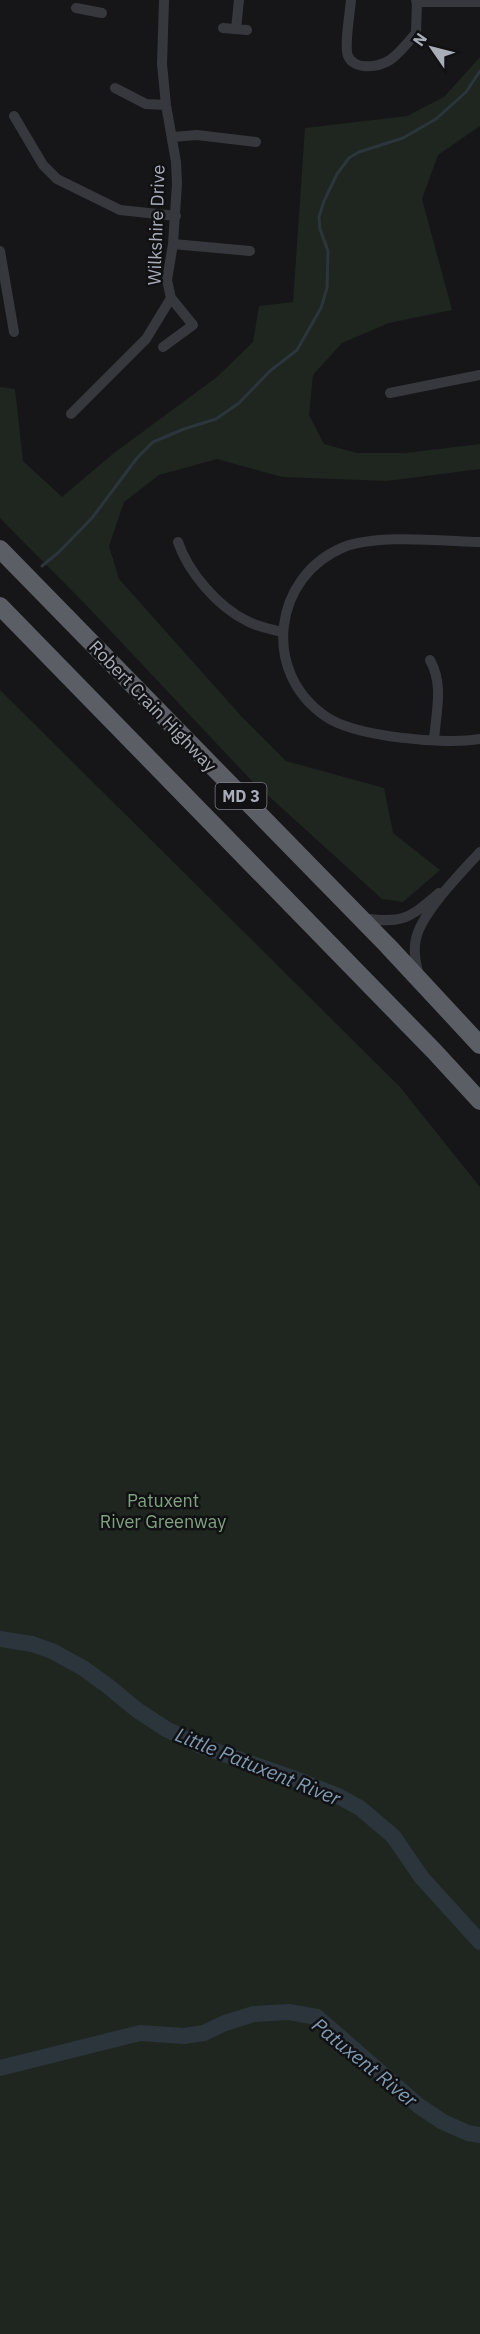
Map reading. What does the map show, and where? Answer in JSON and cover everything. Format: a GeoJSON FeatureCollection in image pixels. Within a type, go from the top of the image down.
{"type":"FeatureCollection","features":[{"type":"Feature","properties":{"kind":"highway","name":"Robert Crain Highway"},"geometry":{"type":"LineString","coordinates":[[0,549],[360,917],[480,1045]]}},
{"type":"Feature","properties":{"kind":"highway","name":"MD 3"},"geometry":{"type":"LineString","coordinates":[[0,606],[385,1000],[480,1101]]}},
{"type":"Feature","properties":{"kind":"street","name":"Wilkshire Drive"},"geometry":{"type":"LineString","coordinates":[[71,414],[146,339],[171,298],[167,280],[176,216],[176,162],[166,105],[162,64],[164,0]]}},
{"type":"Feature","properties":{"kind":"street"},"geometry":{"type":"LineString","coordinates":[[223,27],[242,29],[239,0]]}},
{"type":"Feature","properties":{"kind":"street"},"geometry":{"type":"LineString","coordinates":[[351,0],[347,54],[353,63],[362,67],[385,63],[416,33],[418,0],[480,0]]}},
{"type":"Feature","properties":{"kind":"street"},"geometry":{"type":"LineString","coordinates":[[76,8],[91,5],[102,13]]}},
{"type":"Feature","properties":{"kind":"street"},"geometry":{"type":"LineString","coordinates":[[115,88],[146,104],[166,105]]}},
{"type":"Feature","properties":{"kind":"street"},"geometry":{"type":"LineString","coordinates":[[14,116],[43,165],[57,179],[120,210],[176,216]]}},
{"type":"Feature","properties":{"kind":"street"},"geometry":{"type":"LineString","coordinates":[[172,137],[197,135],[256,141]]}},
{"type":"Feature","properties":{"kind":"street"},"geometry":{"type":"LineString","coordinates":[[173,244],[250,251]]}},
{"type":"Feature","properties":{"kind":"street"},"geometry":{"type":"LineString","coordinates":[[0,251],[14,332]]}},
{"type":"Feature","properties":{"kind":"street"},"geometry":{"type":"LineString","coordinates":[[163,347],[193,325],[171,298]]}},
{"type":"Feature","properties":{"kind":"street"},"geometry":{"type":"LineString","coordinates":[[390,393],[480,375]]}},
{"type":"Feature","properties":{"kind":"street"},"geometry":{"type":"LineString","coordinates":[[480,542],[391,541],[369,542],[346,547],[313,566],[302,579],[286,612],[282,632],[288,672],[298,690],[325,717],[361,731],[462,742],[480,739]]}},
{"type":"Feature","properties":{"kind":"street"},"geometry":{"type":"LineString","coordinates":[[178,542],[187,566],[227,609],[247,622],[282,632]]}},
{"type":"Feature","properties":{"kind":"street"},"geometry":{"type":"LineString","coordinates":[[430,660],[439,687],[434,740]]}},
{"type":"Feature","properties":{"kind":"street"},"geometry":{"type":"LineString","coordinates":[[419,979],[414,953],[419,928],[453,882],[480,852]]}},
{"type":"Feature","properties":{"kind":"street"},"geometry":{"type":"LineString","coordinates":[[360,917],[382,921],[405,919],[416,913],[453,882]]}},
{"type":"Feature","properties":{"kind":"green space"},"geometry":{"type":"Polygon","coordinates":[[[480,57],[480,126],[438,155],[422,199],[452,310],[389,323],[342,343],[313,375],[309,415],[324,444],[357,453],[405,453],[480,444],[480,469],[387,481],[282,477],[217,459],[159,475],[124,502],[109,546],[119,579],[242,717],[286,761],[384,788],[393,833],[440,870],[403,902],[382,899],[250,779],[89,608],[0,518],[0,387],[15,389],[23,461],[62,497],[114,453],[217,377],[253,342],[259,306],[293,302],[305,128],[407,116],[444,97],[480,57]]]}},
{"type":"Feature","properties":{"kind":"green space","name":"Patuxent River Greenway"},"geometry":{"type":"Polygon","coordinates":[[[0,690],[400,1087],[480,1187],[480,2334],[0,2334],[0,690]]]}},
{"type":"Feature","properties":{"kind":"waterway"},"geometry":{"type":"LineString","coordinates":[[42,566],[92,518],[137,458],[153,442],[216,419],[239,403],[270,371],[297,350],[321,308],[327,288],[328,251],[320,229],[319,217],[337,174],[349,158],[359,152],[403,138],[436,119],[466,92],[480,71]]}},
{"type":"Feature","properties":{"kind":"waterway","name":"Little Patuxent River"},"geometry":{"type":"LineString","coordinates":[[0,1639],[32,1644],[52,1651],[83,1668],[137,1710],[166,1729],[201,1746],[290,1777],[338,1796],[360,1808],[393,1836],[422,1878],[480,1942]]}},
{"type":"Feature","properties":{"kind":"waterway","name":"Patuxent River"},"geometry":{"type":"LineString","coordinates":[[0,2068],[140,2033],[184,2036],[204,2033],[225,2023],[254,2014],[289,2012],[317,2017],[419,2106],[443,2122],[468,2133],[480,2135]]}}]}
